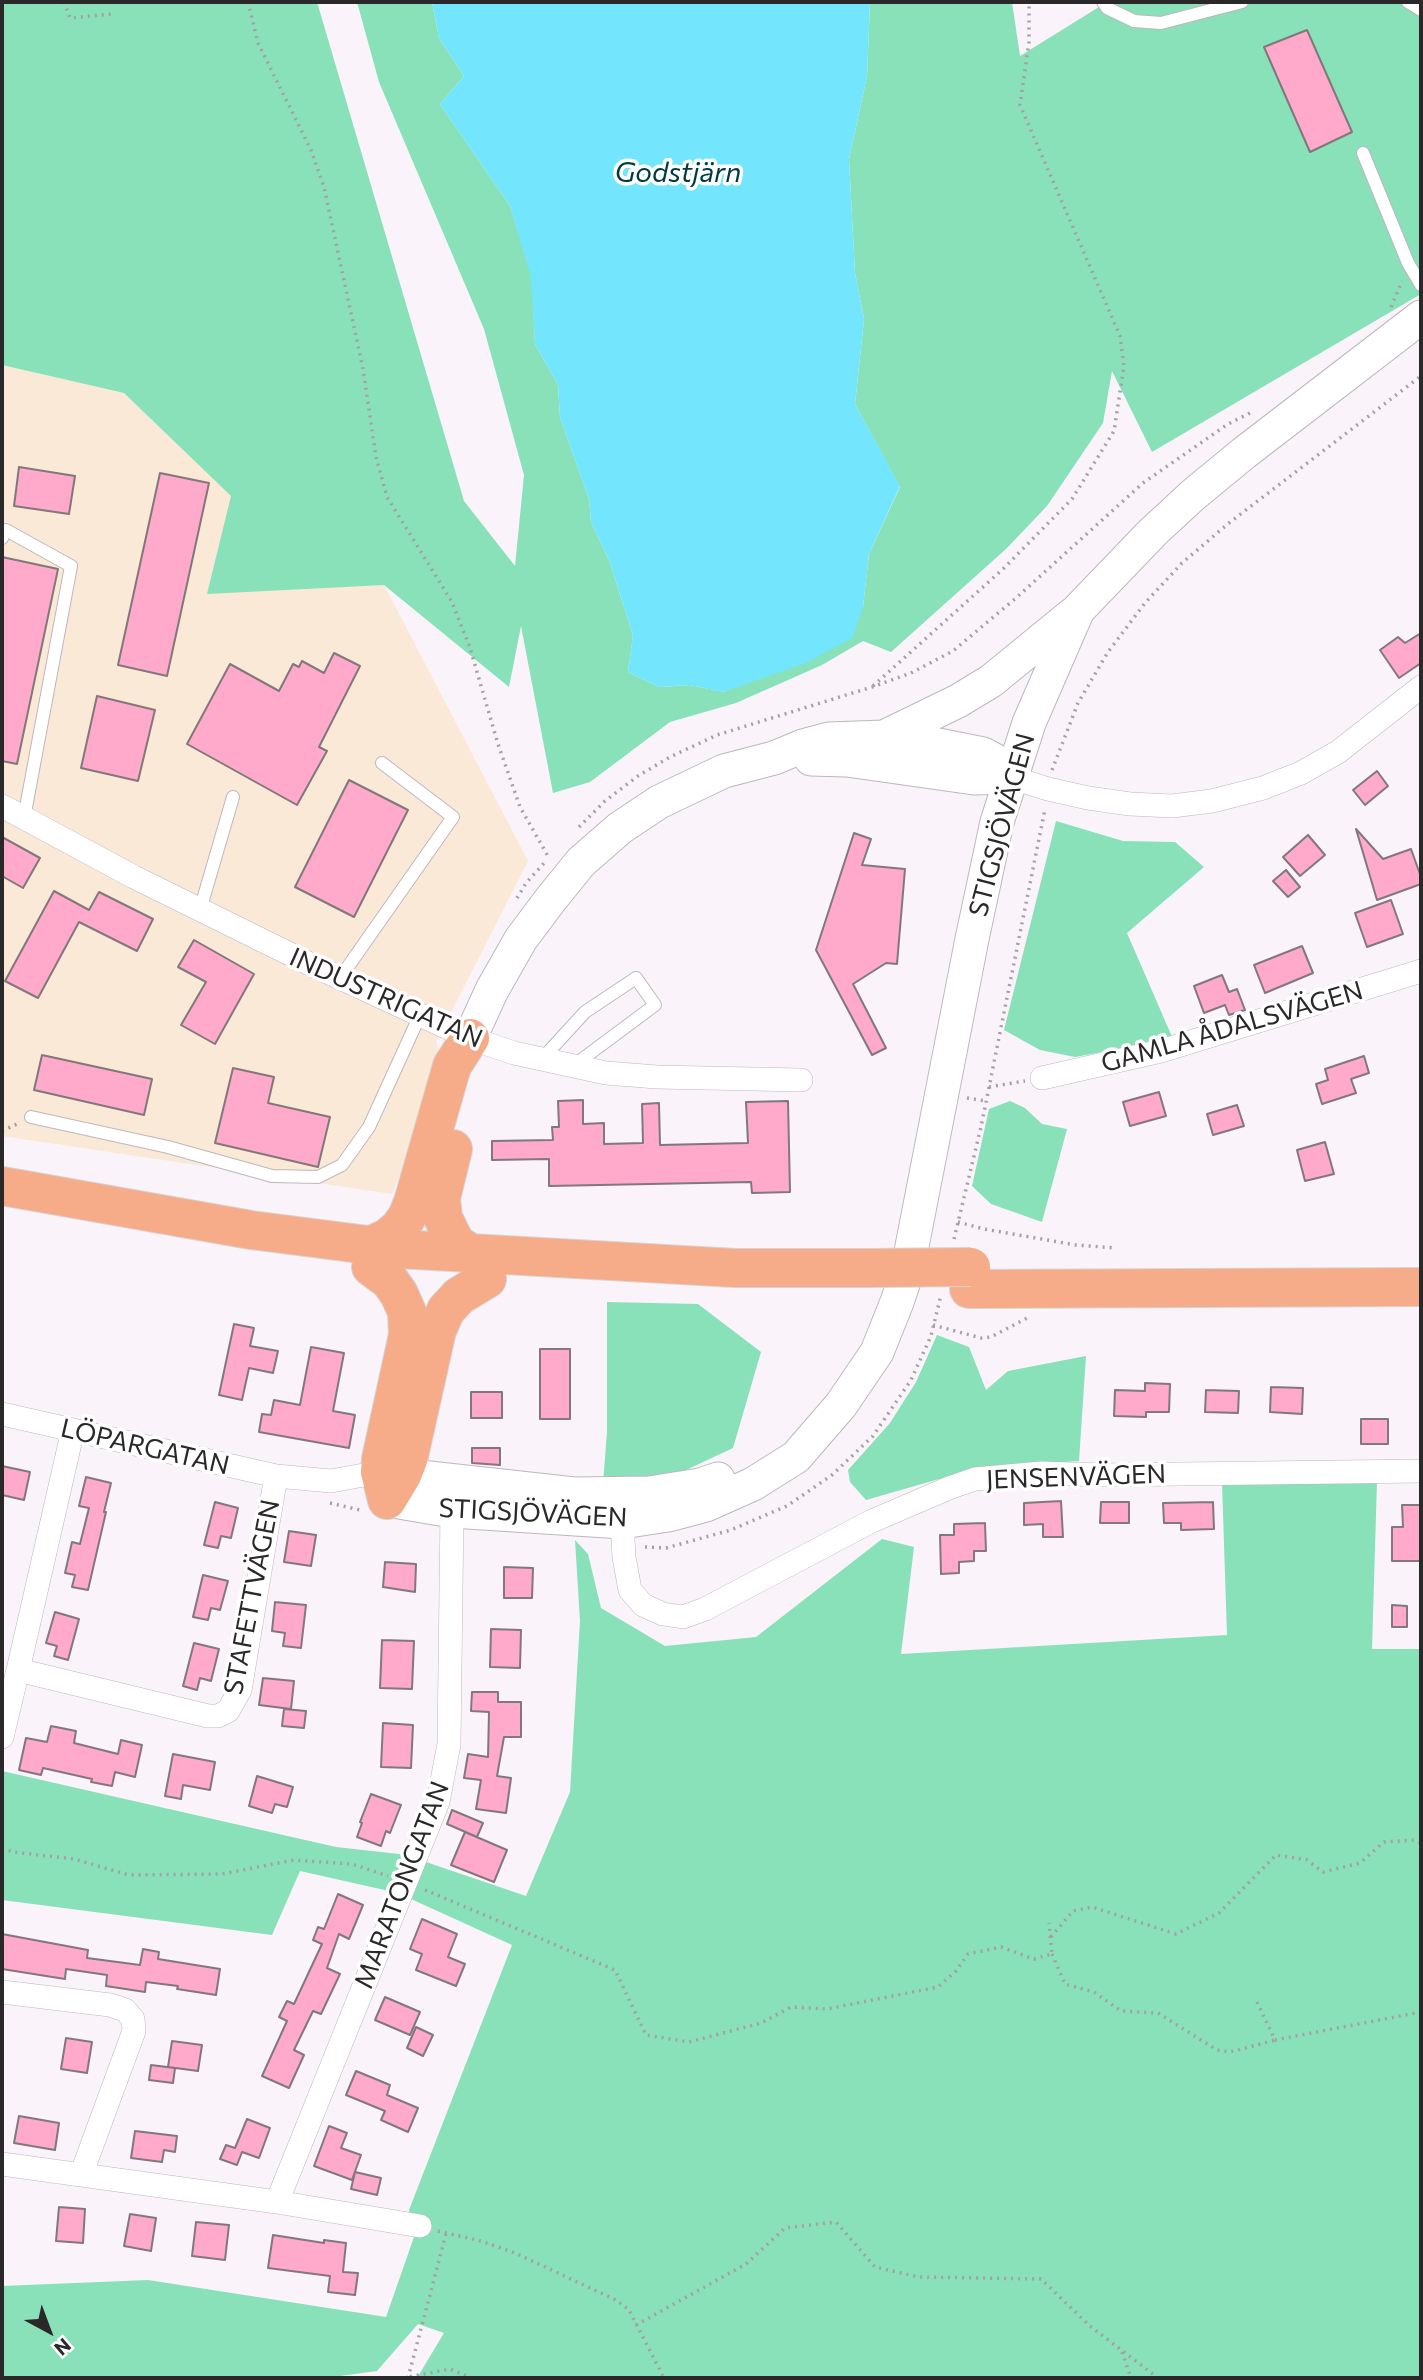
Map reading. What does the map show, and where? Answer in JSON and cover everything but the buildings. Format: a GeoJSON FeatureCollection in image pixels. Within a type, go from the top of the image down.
{"type":"FeatureCollection","features":[{"type":"Feature","properties":{"kind":"highway"},"geometry":{"type":"LineString","coordinates":[[370,1257],[400,1228],[414,1202],[452,1066],[470,1038]]}},
{"type":"Feature","properties":{"kind":"highway"},"geometry":{"type":"LineString","coordinates":[[470,1038],[473,1068],[441,1198],[443,1218],[450,1235],[479,1266]]}},
{"type":"Feature","properties":{"kind":"highway"},"geometry":{"type":"LineString","coordinates":[[2,1186],[251,1230],[370,1257],[427,1275],[479,1266],[735,1268],[868,1279],[958,1272],[1421,1261]]}},
{"type":"Feature","properties":{"kind":"highway"},"geometry":{"type":"LineString","coordinates":[[2,1208],[182,1241],[370,1257],[399,1294],[407,1312],[408,1335],[383,1443],[390,1482]]}},
{"type":"Feature","properties":{"kind":"highway"},"geometry":{"type":"LineString","coordinates":[[390,1482],[408,1460],[436,1330],[446,1310],[479,1266]]}},
{"type":"Feature","properties":{"kind":"highway"},"geometry":{"type":"LineString","coordinates":[[958,1272],[1421,1287]]}},
{"type":"Feature","properties":{"kind":"main road","name":"STIGSJÖVÄGEN"},"geometry":{"type":"LineString","coordinates":[[390,1482],[452,1511],[622,1532],[668,1515],[706,1505],[753,1484],[796,1457],[821,1429],[877,1352],[907,1272],[997,822],[1029,723],[1078,610],[1153,532],[1193,495],[1304,401],[1421,317]]}},
{"type":"Feature","properties":{"kind":"main road"},"geometry":{"type":"LineString","coordinates":[[884,737],[958,701],[991,681],[1078,610]]}},
{"type":"Feature","properties":{"kind":"main road"},"geometry":{"type":"LineString","coordinates":[[470,1038],[492,990],[521,939],[581,862],[620,828],[659,802],[724,771],[774,758],[829,739],[884,737],[983,754],[998,762],[1010,777]]}},
{"type":"Feature","properties":{"kind":"main road"},"geometry":{"type":"LineString","coordinates":[[774,758],[847,760],[974,778],[1010,777]]}},
{"type":"Feature","properties":{"kind":"main road","name":"STIGSJÖVÄGEN"},"geometry":{"type":"LineString","coordinates":[[390,1482],[574,1494],[649,1493],[700,1485],[748,1468],[821,1429]]}},
{"type":"Feature","properties":{"kind":"street"},"geometry":{"type":"LineString","coordinates":[[1010,777],[1088,798],[1130,804],[1172,806],[1212,801],[1263,788],[1301,773],[1338,752],[1421,687]]}},
{"type":"Feature","properties":{"kind":"street","name":"INDUSTRIGATAN"},"geometry":{"type":"LineString","coordinates":[[2,806],[200,910],[470,1038],[572,1067],[657,1077],[802,1080]]}},
{"type":"Feature","properties":{"kind":"street","name":"GAMLA ÅDALSVÄGEN"},"geometry":{"type":"LineString","coordinates":[[1041,1078],[1160,1051],[1421,971]]}},
{"type":"Feature","properties":{"kind":"street","name":"LÖPARGATAN"},"geometry":{"type":"LineString","coordinates":[[2,1414],[276,1476],[331,1481],[390,1482]]}},
{"type":"Feature","properties":{"kind":"street"},"geometry":{"type":"LineString","coordinates":[[2,1737],[73,1430]]}},
{"type":"Feature","properties":{"kind":"street","name":"JENSENVÄGEN"},"geometry":{"type":"LineString","coordinates":[[622,1532],[630,1590],[643,1605],[663,1615],[683,1617],[705,1609],[872,1521],[975,1479],[1041,1473],[1101,1475],[1421,1471]]}},
{"type":"Feature","properties":{"kind":"street","name":"STAFETTVÄGEN"},"geometry":{"type":"LineString","coordinates":[[18,1670],[208,1716],[218,1716],[228,1711],[240,1690],[252,1605],[276,1476]]}},
{"type":"Feature","properties":{"kind":"street","name":"MARATONGATAN"},"geometry":{"type":"LineString","coordinates":[[277,2202],[438,1802],[449,1744],[452,1511]]}},
{"type":"Feature","properties":{"kind":"street"},"geometry":{"type":"LineString","coordinates":[[2,1992],[110,2006],[125,2010],[133,2019],[134,2031],[81,2175]]}},
{"type":"Feature","properties":{"kind":"street"},"geometry":{"type":"LineString","coordinates":[[2,2165],[277,2202],[420,2226]]}},
{"type":"Feature","properties":{"kind":"lane"},"geometry":{"type":"LineString","coordinates":[[1103,2],[1107,8],[1134,21],[1161,23],[1242,2]]}},
{"type":"Feature","properties":{"kind":"lane"},"geometry":{"type":"LineString","coordinates":[[1408,2],[1421,10]]}},
{"type":"Feature","properties":{"kind":"lane"},"geometry":{"type":"LineString","coordinates":[[1363,153],[1408,263],[1421,285]]}},
{"type":"Feature","properties":{"kind":"lane"},"geometry":{"type":"LineString","coordinates":[[2,538],[6,530],[71,566],[24,818]]}},
{"type":"Feature","properties":{"kind":"lane"},"geometry":{"type":"LineString","coordinates":[[340,978],[453,817],[382,763]]}},
{"type":"Feature","properties":{"kind":"lane"},"geometry":{"type":"LineString","coordinates":[[200,910],[233,797]]}},
{"type":"Feature","properties":{"kind":"lane"},"geometry":{"type":"LineString","coordinates":[[541,1060],[585,1012],[636,978],[655,1005],[572,1067]]}},
{"type":"Feature","properties":{"kind":"lane"},"geometry":{"type":"LineString","coordinates":[[32,1117],[168,1147],[272,1176],[318,1177],[342,1165],[369,1127],[419,1015]]}},
{"type":"Feature","properties":{"kind":"path"},"geometry":{"type":"LineString","coordinates":[[64,2],[69,18],[111,15]]}},
{"type":"Feature","properties":{"kind":"path"},"geometry":{"type":"LineString","coordinates":[[248,2],[257,43],[311,150],[324,187],[363,369],[376,457],[387,497],[452,602],[470,648],[520,807],[549,858]]}},
{"type":"Feature","properties":{"kind":"path"},"geometry":{"type":"LineString","coordinates":[[1028,2],[1029,42],[1020,105],[1120,337],[1124,366],[1114,431],[1072,499],[1003,569],[872,687],[911,673],[954,650],[1143,483],[1228,424],[1262,407]]}},
{"type":"Feature","properties":{"kind":"path"},"geometry":{"type":"LineString","coordinates":[[622,1532],[647,1548],[666,1548],[731,1530],[787,1506],[815,1488],[873,1436],[911,1381],[958,1272],[958,1222],[989,1087],[1048,789],[1052,771],[1078,703],[1108,652],[1145,603],[1182,564],[1229,523],[1421,376]]}},
{"type":"Feature","properties":{"kind":"path"},"geometry":{"type":"LineString","coordinates":[[989,1087],[1041,1078]]}},
{"type":"Feature","properties":{"kind":"path"},"geometry":{"type":"LineString","coordinates":[[962,1097],[986,1101]]}},
{"type":"Feature","properties":{"kind":"path"},"geometry":{"type":"LineString","coordinates":[[958,1222],[1076,1245],[1116,1248]]}},
{"type":"Feature","properties":{"kind":"path"},"geometry":{"type":"LineString","coordinates":[[933,1325],[981,1338],[991,1337],[1034,1314]]}},
{"type":"Feature","properties":{"kind":"path"},"geometry":{"type":"LineString","coordinates":[[1051,1937],[1073,1911],[1092,1907],[1175,1934],[1219,1913],[1276,1855],[1307,1860],[1323,1872],[1360,1863],[1384,1842],[1415,1840],[1421,1843]]}},
{"type":"Feature","properties":{"kind":"path"},"geometry":{"type":"LineString","coordinates":[[2,1848],[13,1852],[74,1858],[129,1875],[222,1874],[294,1860],[352,1864],[406,1882],[615,1970],[646,2035],[689,2042],[761,2023],[791,2007],[827,2009],[938,1987],[956,1971],[968,1954],[1001,1947],[1034,1959],[1052,1954]]}},
{"type":"Feature","properties":{"kind":"path"},"geometry":{"type":"LineString","coordinates":[[1049,1923],[1052,1954],[1065,1984],[1094,1992],[1121,2011],[1158,2013],[1217,2050],[1230,2052],[1275,2040],[1421,2012]]}},
{"type":"Feature","properties":{"kind":"path"},"geometry":{"type":"LineString","coordinates":[[1257,2002],[1275,2040]]}},
{"type":"Feature","properties":{"kind":"path"},"geometry":{"type":"LineString","coordinates":[[636,2325],[746,2264],[785,2228],[836,2222],[875,2267],[919,2277],[1041,2279],[1090,2326],[1158,2378]]}},
{"type":"Feature","properties":{"kind":"path"},"geometry":{"type":"LineString","coordinates":[[472,2378],[450,2369],[407,2377],[446,2234],[481,2241],[515,2253],[616,2300],[628,2310],[664,2378]]}},
{"type":"Feature","properties":{"kind":"path"},"geometry":{"type":"LineString","coordinates":[[1121,2350],[1131,2378]]}},
{"type":"Feature","properties":{"kind":"shaded area"},"geometry":{"type":"Polygon","coordinates":[[[2,365],[124,393],[232,496],[208,593],[384,585],[528,861],[436,1042],[444,1066],[392,1194],[2,1136],[2,365]]]}},
{"type":"Feature","properties":{"kind":"green space"},"geometry":{"type":"Polygon","coordinates":[[[2,2],[317,2],[464,501],[515,566],[524,475],[484,329],[379,82],[357,2],[432,2],[439,38],[464,76],[440,104],[510,206],[532,277],[535,344],[558,385],[560,417],[589,499],[591,522],[609,560],[633,635],[628,672],[659,687],[690,685],[724,692],[863,607],[869,554],[900,487],[855,404],[864,319],[855,273],[849,159],[867,76],[870,2],[1012,2],[1020,56],[1107,2],[1421,2],[1421,294],[1152,452],[1112,371],[1103,423],[1047,506],[1006,549],[891,652],[863,641],[822,665],[736,703],[670,722],[590,782],[553,793],[521,626],[509,687],[384,585],[207,594],[231,496],[124,393],[2,365],[2,2]]]}},
{"type":"Feature","properties":{"kind":"green space"},"geometry":{"type":"Polygon","coordinates":[[[1056,821],[1123,841],[1175,842],[1204,867],[1127,933],[1173,1039],[1075,1057],[1040,1050],[1004,1030],[1056,821]]]}},
{"type":"Feature","properties":{"kind":"green space"},"geometry":{"type":"Polygon","coordinates":[[[1010,1101],[1025,1108],[1042,1124],[1067,1129],[1042,1222],[991,1204],[972,1186],[989,1109],[1010,1101]]]}},
{"type":"Feature","properties":{"kind":"green space"},"geometry":{"type":"Polygon","coordinates":[[[607,1302],[698,1304],[761,1352],[733,1448],[684,1471],[603,1483],[607,1432],[607,1302]]]}},
{"type":"Feature","properties":{"kind":"green space"},"geometry":{"type":"Polygon","coordinates":[[[937,1335],[969,1347],[986,1390],[1008,1371],[1086,1356],[1079,1461],[981,1467],[866,1500],[850,1482],[848,1470],[890,1423],[916,1382],[937,1335]]]}},
{"type":"Feature","properties":{"kind":"green space"},"geometry":{"type":"Polygon","coordinates":[[[1377,1481],[1372,1649],[1421,1649],[1421,2378],[417,2378],[444,2333],[418,2324],[377,2371],[325,2378],[2,2378],[2,2286],[148,2280],[386,2317],[414,2237],[409,2210],[512,1945],[411,1899],[426,1862],[526,1896],[570,1792],[580,1621],[575,1540],[588,1554],[601,1608],[665,1646],[756,1637],[882,1539],[914,1547],[901,1654],[1227,1635],[1222,1483],[1377,1481]]]}},
{"type":"Feature","properties":{"kind":"green space"},"geometry":{"type":"Polygon","coordinates":[[[2,1771],[336,1847],[408,1855],[389,1891],[300,1871],[272,1935],[2,1900],[2,1771]]]}},
{"type":"Feature","properties":{"kind":"water","name":"Godstjärn"},"geometry":{"type":"Polygon","coordinates":[[[432,2],[870,2],[867,76],[849,159],[855,273],[864,319],[855,404],[900,486],[869,554],[863,607],[852,638],[806,663],[723,692],[690,685],[659,687],[628,672],[633,635],[609,560],[591,522],[589,499],[560,417],[558,385],[535,344],[531,277],[510,206],[440,104],[464,76],[439,38],[432,2]]]}}]}
